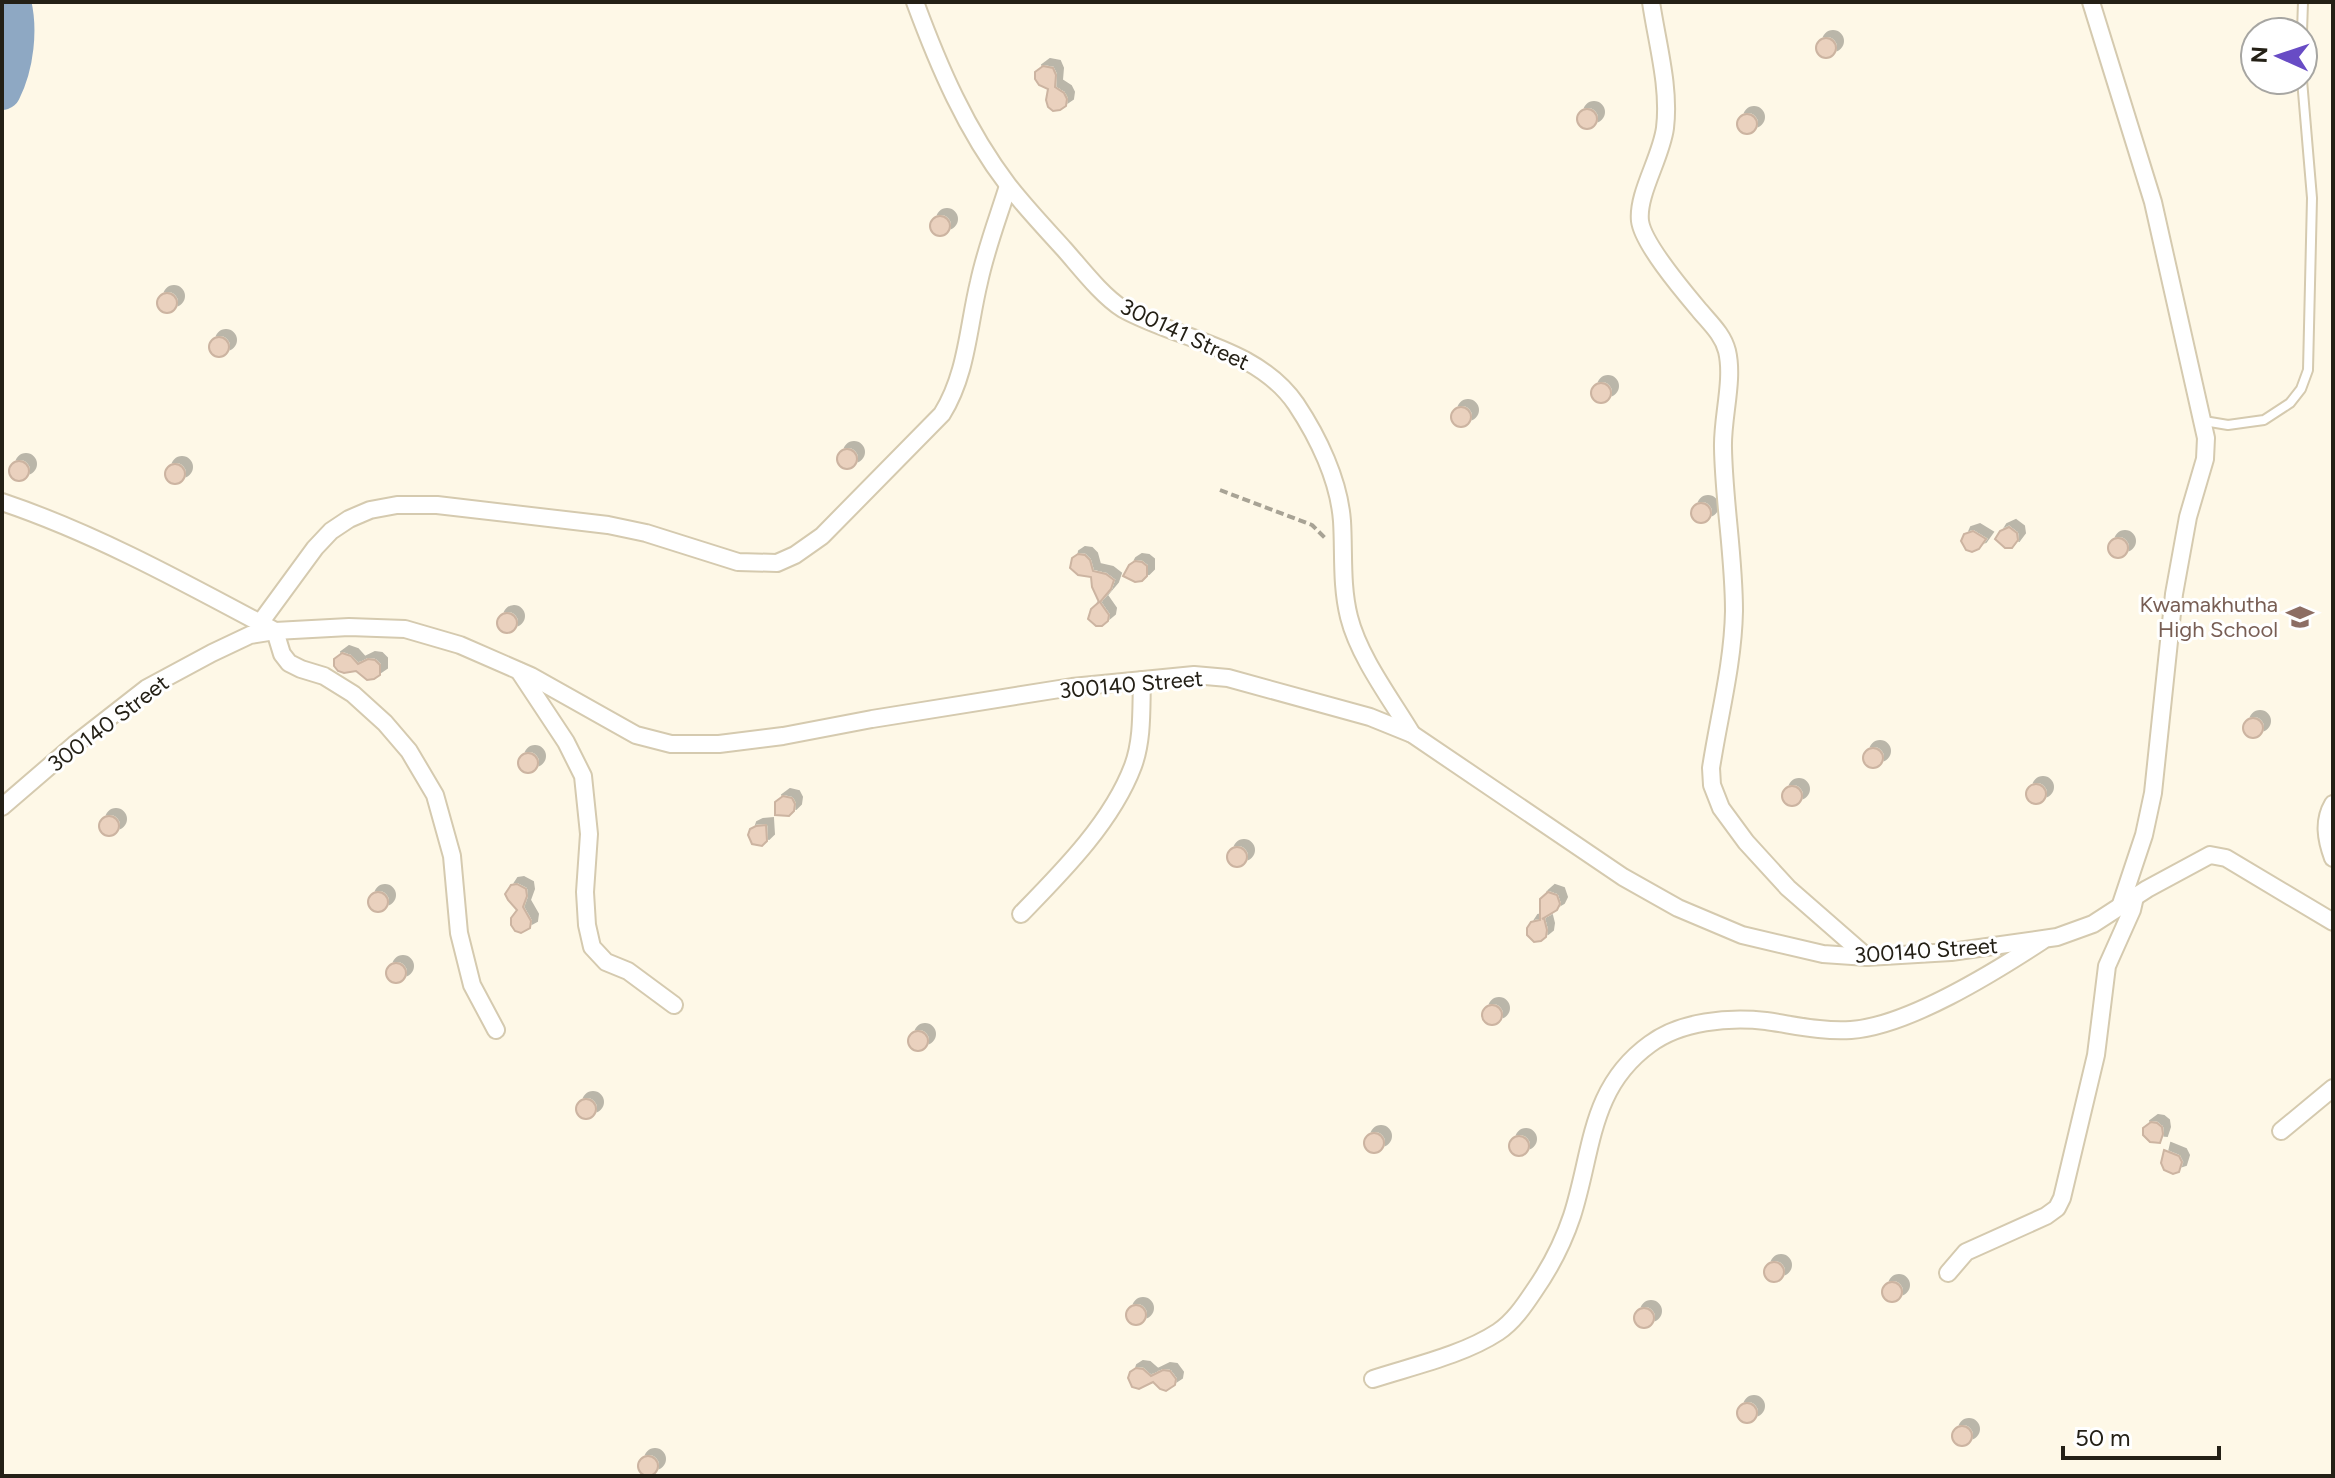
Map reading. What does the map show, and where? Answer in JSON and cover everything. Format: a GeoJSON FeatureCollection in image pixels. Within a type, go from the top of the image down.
{"type":"FeatureCollection","features":[{"type":"Feature","properties":{"kind":"street","name":"300141 Street"},"geometry":{"type":"LineString","coordinates":[[915,2],[939,68],[986,153],[1008,186],[1089,278],[1120,307],[1261,368],[1294,401],[1320,448],[1335,485],[1342,519],[1342,577],[1349,619],[1364,654],[1412,734]]}},
{"type":"Feature","properties":{"kind":"street"},"geometry":{"type":"LineString","coordinates":[[1651,2],[1667,109],[1659,156],[1642,198],[1639,218],[1652,249],[1720,335],[1727,352],[1729,369],[1723,450],[1733,563],[1734,615],[1711,768],[1712,785],[1721,808],[1746,842],[1788,888],[1867,957]]}},
{"type":"Feature","properties":{"kind":"street"},"geometry":{"type":"LineString","coordinates":[[2091,2],[2153,202],[2206,438],[2205,459],[2188,517],[2174,594],[2153,793],[2144,835],[2120,907]]}},
{"type":"Feature","properties":{"kind":"street"},"geometry":{"type":"LineString","coordinates":[[268,627],[315,548],[331,531],[370,510],[397,505],[437,505],[608,525],[646,533],[738,562],[777,563],[795,555],[822,536],[942,414],[954,395],[980,277],[1008,186]]}},
{"type":"Feature","properties":{"kind":"street"},"geometry":{"type":"LineString","coordinates":[[2,502],[44,516],[125,553],[268,627],[289,663],[324,676],[353,694],[385,723],[409,751],[435,795],[452,856],[459,933],[472,985],[496,1030]]}},
{"type":"Feature","properties":{"kind":"street","name":"300140 Street"},"geometry":{"type":"LineString","coordinates":[[2,807],[147,688],[268,627],[405,629],[460,645],[519,671],[636,735],[671,744],[719,744],[783,736],[1072,687],[1194,675],[1228,678],[1370,717],[1412,734],[1623,877],[1678,908],[1742,935],[1823,954],[1867,957],[1951,952],[2046,939],[2093,924],[2210,855],[2226,858],[2333,922]]}},
{"type":"Feature","properties":{"kind":"street"},"geometry":{"type":"LineString","coordinates":[[519,671],[566,742],[583,776],[589,834],[585,892],[592,947],[606,962],[628,971],[674,1005]]}},
{"type":"Feature","properties":{"kind":"street"},"geometry":{"type":"LineString","coordinates":[[1021,914],[1088,840],[1113,803],[1133,765],[1140,731],[1142,680]]}},
{"type":"Feature","properties":{"kind":"street"},"geometry":{"type":"LineString","coordinates":[[2333,804],[2326,816],[2327,844],[2333,858]]}},
{"type":"Feature","properties":{"kind":"street"},"geometry":{"type":"LineString","coordinates":[[1948,1273],[1966,1252],[2046,1216],[2057,1208],[2062,1198],[2096,1055],[2107,966],[2135,897]]}},
{"type":"Feature","properties":{"kind":"street"},"geometry":{"type":"LineString","coordinates":[[1373,1379],[1473,1345],[1499,1331],[1522,1309],[1550,1267],[1571,1219],[1595,1119],[1609,1087],[1626,1064],[1650,1043],[1673,1030],[1727,1020],[1762,1021],[1830,1031],[1877,1026],[1937,1001],[2002,967],[2046,939]]}},
{"type":"Feature","properties":{"kind":"street"},"geometry":{"type":"LineString","coordinates":[[2281,1131],[2333,1088]]}},
{"type":"Feature","properties":{"kind":"lane"},"geometry":{"type":"LineString","coordinates":[[2204,421],[2228,425],[2264,420],[2290,403],[2301,389],[2308,370],[2312,198],[2303,96]]}},
{"type":"Feature","properties":{"kind":"path"},"geometry":{"type":"LineString","coordinates":[[1220,490],[1312,525],[1342,553]]}},
{"type":"Feature","properties":{"kind":"building"},"geometry":{"type":"Polygon","coordinates":[[[1822,38],[1830,38],[1836,48],[1830,58],[1822,58],[1816,52],[1816,44],[1822,38]]]}},
{"type":"Feature","properties":{"kind":"building"},"geometry":{"type":"Polygon","coordinates":[[[1043,66],[1053,68],[1055,87],[1067,99],[1066,106],[1060,110],[1053,111],[1048,107],[1048,89],[1035,79],[1035,72],[1043,66]]]}},
{"type":"Feature","properties":{"kind":"building"},"geometry":{"type":"Polygon","coordinates":[[[1583,109],[1591,109],[1597,119],[1591,129],[1583,129],[1577,123],[1577,115],[1583,109]]]}},
{"type":"Feature","properties":{"kind":"building"},"geometry":{"type":"Polygon","coordinates":[[[1743,114],[1751,114],[1757,124],[1751,134],[1743,134],[1737,128],[1737,120],[1743,114]]]}},
{"type":"Feature","properties":{"kind":"building"},"geometry":{"type":"Polygon","coordinates":[[[936,216],[944,216],[950,226],[944,236],[936,236],[930,230],[930,222],[936,216]]]}},
{"type":"Feature","properties":{"kind":"building"},"geometry":{"type":"Polygon","coordinates":[[[163,293],[171,293],[177,303],[171,313],[163,313],[157,307],[157,299],[163,293]]]}},
{"type":"Feature","properties":{"kind":"building"},"geometry":{"type":"Polygon","coordinates":[[[215,337],[223,337],[229,347],[223,357],[215,357],[209,351],[209,343],[215,337]]]}},
{"type":"Feature","properties":{"kind":"building"},"geometry":{"type":"Polygon","coordinates":[[[1597,383],[1605,383],[1611,393],[1605,403],[1597,403],[1591,397],[1591,389],[1597,383]]]}},
{"type":"Feature","properties":{"kind":"building"},"geometry":{"type":"Polygon","coordinates":[[[1457,407],[1465,407],[1471,417],[1465,427],[1457,427],[1451,421],[1451,413],[1457,407]]]}},
{"type":"Feature","properties":{"kind":"building"},"geometry":{"type":"Polygon","coordinates":[[[843,449],[851,449],[857,459],[851,469],[843,469],[837,463],[837,455],[843,449]]]}},
{"type":"Feature","properties":{"kind":"building"},"geometry":{"type":"Polygon","coordinates":[[[15,461],[23,461],[29,471],[23,481],[15,481],[9,475],[9,467],[15,461]]]}},
{"type":"Feature","properties":{"kind":"building"},"geometry":{"type":"Polygon","coordinates":[[[171,464],[179,464],[185,474],[179,484],[171,484],[165,478],[165,470],[171,464]]]}},
{"type":"Feature","properties":{"kind":"building"},"geometry":{"type":"Polygon","coordinates":[[[1697,503],[1705,503],[1711,513],[1705,523],[1697,523],[1691,517],[1691,509],[1697,503]]]}},
{"type":"Feature","properties":{"kind":"building"},"geometry":{"type":"Polygon","coordinates":[[[2009,527],[2017,533],[2018,540],[2012,548],[2005,548],[1995,539],[2000,531],[2009,527]]]}},
{"type":"Feature","properties":{"kind":"building"},"geometry":{"type":"Polygon","coordinates":[[[1973,531],[1986,539],[1979,549],[1972,552],[1966,550],[1961,541],[1964,534],[1973,531]]]}},
{"type":"Feature","properties":{"kind":"building"},"geometry":{"type":"Polygon","coordinates":[[[2114,538],[2122,538],[2128,548],[2122,558],[2114,558],[2108,552],[2108,544],[2114,538]]]}},
{"type":"Feature","properties":{"kind":"building"},"geometry":{"type":"Polygon","coordinates":[[[1078,554],[1090,560],[1093,571],[1114,580],[1100,602],[1109,615],[1102,626],[1096,626],[1088,619],[1091,609],[1099,602],[1091,577],[1078,575],[1070,568],[1072,558],[1078,554]]]}},
{"type":"Feature","properties":{"kind":"building"},"geometry":{"type":"Polygon","coordinates":[[[1135,561],[1147,566],[1147,576],[1142,581],[1135,582],[1123,576],[1135,561]]]}},
{"type":"Feature","properties":{"kind":"building"},"geometry":{"type":"Polygon","coordinates":[[[503,613],[511,613],[517,623],[511,633],[503,633],[497,627],[497,619],[503,613]]]}},
{"type":"Feature","properties":{"kind":"building"},"geometry":{"type":"Polygon","coordinates":[[[342,653],[351,656],[358,664],[368,659],[375,660],[380,665],[380,675],[367,680],[356,671],[338,671],[334,659],[342,653]]]}},
{"type":"Feature","properties":{"kind":"building"},"geometry":{"type":"Polygon","coordinates":[[[2249,718],[2257,718],[2263,728],[2257,738],[2249,738],[2243,732],[2243,724],[2249,718]]]}},
{"type":"Feature","properties":{"kind":"building"},"geometry":{"type":"Polygon","coordinates":[[[1869,748],[1877,748],[1883,758],[1877,768],[1869,768],[1863,762],[1863,754],[1869,748]]]}},
{"type":"Feature","properties":{"kind":"building"},"geometry":{"type":"Polygon","coordinates":[[[524,753],[532,753],[538,763],[532,773],[524,773],[518,767],[518,759],[524,753]]]}},
{"type":"Feature","properties":{"kind":"building"},"geometry":{"type":"Polygon","coordinates":[[[2032,784],[2040,784],[2046,794],[2040,804],[2032,804],[2026,798],[2026,790],[2032,784]]]}},
{"type":"Feature","properties":{"kind":"building"},"geometry":{"type":"Polygon","coordinates":[[[1788,786],[1796,786],[1802,796],[1796,806],[1788,806],[1782,800],[1782,792],[1788,786]]]}},
{"type":"Feature","properties":{"kind":"building"},"geometry":{"type":"Polygon","coordinates":[[[783,796],[792,798],[795,804],[789,816],[775,815],[775,802],[783,796]]]}},
{"type":"Feature","properties":{"kind":"building"},"geometry":{"type":"Polygon","coordinates":[[[105,816],[113,816],[119,826],[113,836],[105,836],[99,830],[99,822],[105,816]]]}},
{"type":"Feature","properties":{"kind":"building"},"geometry":{"type":"Polygon","coordinates":[[[766,825],[767,841],[762,846],[752,844],[748,835],[750,829],[766,825]]]}},
{"type":"Feature","properties":{"kind":"building"},"geometry":{"type":"Polygon","coordinates":[[[1233,847],[1241,847],[1247,857],[1241,867],[1233,867],[1227,861],[1227,853],[1233,847]]]}},
{"type":"Feature","properties":{"kind":"building"},"geometry":{"type":"Polygon","coordinates":[[[517,884],[526,889],[523,907],[531,921],[530,928],[521,933],[511,925],[511,918],[517,910],[505,894],[511,885],[517,884]]]}},
{"type":"Feature","properties":{"kind":"building"},"geometry":{"type":"Polygon","coordinates":[[[374,892],[382,892],[388,902],[382,912],[374,912],[368,906],[368,898],[374,892]]]}},
{"type":"Feature","properties":{"kind":"building"},"geometry":{"type":"Polygon","coordinates":[[[1548,892],[1557,895],[1560,904],[1557,910],[1542,919],[1547,930],[1546,937],[1534,942],[1527,935],[1527,928],[1531,922],[1540,920],[1540,899],[1548,892]]]}},
{"type":"Feature","properties":{"kind":"building"},"geometry":{"type":"Polygon","coordinates":[[[392,963],[400,963],[406,973],[400,983],[392,983],[386,977],[386,969],[392,963]]]}},
{"type":"Feature","properties":{"kind":"building"},"geometry":{"type":"Polygon","coordinates":[[[1488,1005],[1496,1005],[1502,1015],[1496,1025],[1488,1025],[1482,1019],[1482,1011],[1488,1005]]]}},
{"type":"Feature","properties":{"kind":"building"},"geometry":{"type":"Polygon","coordinates":[[[914,1031],[922,1031],[928,1041],[922,1051],[914,1051],[908,1045],[908,1037],[914,1031]]]}},
{"type":"Feature","properties":{"kind":"building"},"geometry":{"type":"Polygon","coordinates":[[[582,1099],[590,1099],[596,1109],[590,1119],[582,1119],[576,1113],[576,1105],[582,1099]]]}},
{"type":"Feature","properties":{"kind":"building"},"geometry":{"type":"Polygon","coordinates":[[[2151,1122],[2162,1127],[2160,1143],[2150,1142],[2143,1135],[2143,1128],[2151,1122]]]}},
{"type":"Feature","properties":{"kind":"building"},"geometry":{"type":"Polygon","coordinates":[[[1370,1133],[1378,1133],[1384,1143],[1378,1153],[1370,1153],[1364,1147],[1364,1139],[1370,1133]]]}},
{"type":"Feature","properties":{"kind":"building"},"geometry":{"type":"Polygon","coordinates":[[[1515,1136],[1523,1136],[1529,1146],[1523,1156],[1515,1156],[1509,1150],[1509,1142],[1515,1136]]]}},
{"type":"Feature","properties":{"kind":"building"},"geometry":{"type":"Polygon","coordinates":[[[2164,1150],[2179,1156],[2182,1162],[2179,1172],[2173,1174],[2164,1170],[2161,1163],[2164,1150]]]}},
{"type":"Feature","properties":{"kind":"building"},"geometry":{"type":"Polygon","coordinates":[[[1770,1262],[1778,1262],[1784,1272],[1778,1282],[1770,1282],[1764,1276],[1764,1268],[1770,1262]]]}},
{"type":"Feature","properties":{"kind":"building"},"geometry":{"type":"Polygon","coordinates":[[[1888,1282],[1896,1282],[1902,1292],[1896,1302],[1888,1302],[1882,1296],[1882,1288],[1888,1282]]]}},
{"type":"Feature","properties":{"kind":"building"},"geometry":{"type":"Polygon","coordinates":[[[1132,1305],[1140,1305],[1146,1315],[1140,1325],[1132,1325],[1126,1319],[1126,1311],[1132,1305]]]}},
{"type":"Feature","properties":{"kind":"building"},"geometry":{"type":"Polygon","coordinates":[[[1640,1308],[1648,1308],[1654,1318],[1648,1328],[1640,1328],[1634,1322],[1634,1314],[1640,1308]]]}},
{"type":"Feature","properties":{"kind":"building"},"geometry":{"type":"Polygon","coordinates":[[[1136,1368],[1143,1369],[1151,1376],[1163,1370],[1170,1371],[1176,1379],[1175,1385],[1166,1391],[1153,1382],[1139,1389],[1132,1387],[1128,1378],[1136,1368]]]}},
{"type":"Feature","properties":{"kind":"building"},"geometry":{"type":"Polygon","coordinates":[[[1743,1403],[1751,1403],[1757,1413],[1751,1423],[1743,1423],[1737,1417],[1737,1409],[1743,1403]]]}},
{"type":"Feature","properties":{"kind":"building"},"geometry":{"type":"Polygon","coordinates":[[[1958,1426],[1966,1426],[1972,1436],[1966,1446],[1958,1446],[1952,1440],[1952,1432],[1958,1426]]]}},
{"type":"Feature","properties":{"kind":"building"},"geometry":{"type":"Polygon","coordinates":[[[644,1456],[652,1456],[658,1466],[652,1476],[644,1476],[638,1470],[638,1462],[644,1456]]]}},
{"type":"Feature","properties":{"kind":"waterway"},"geometry":{"type":"LineString","coordinates":[[2,91],[14,47],[12,2]]}},
{"type":"Feature","properties":{"kind":"place","name":"Kwamakhutha High School"},"geometry":{"type":"Point","coordinates":[2300,617]}}]}
